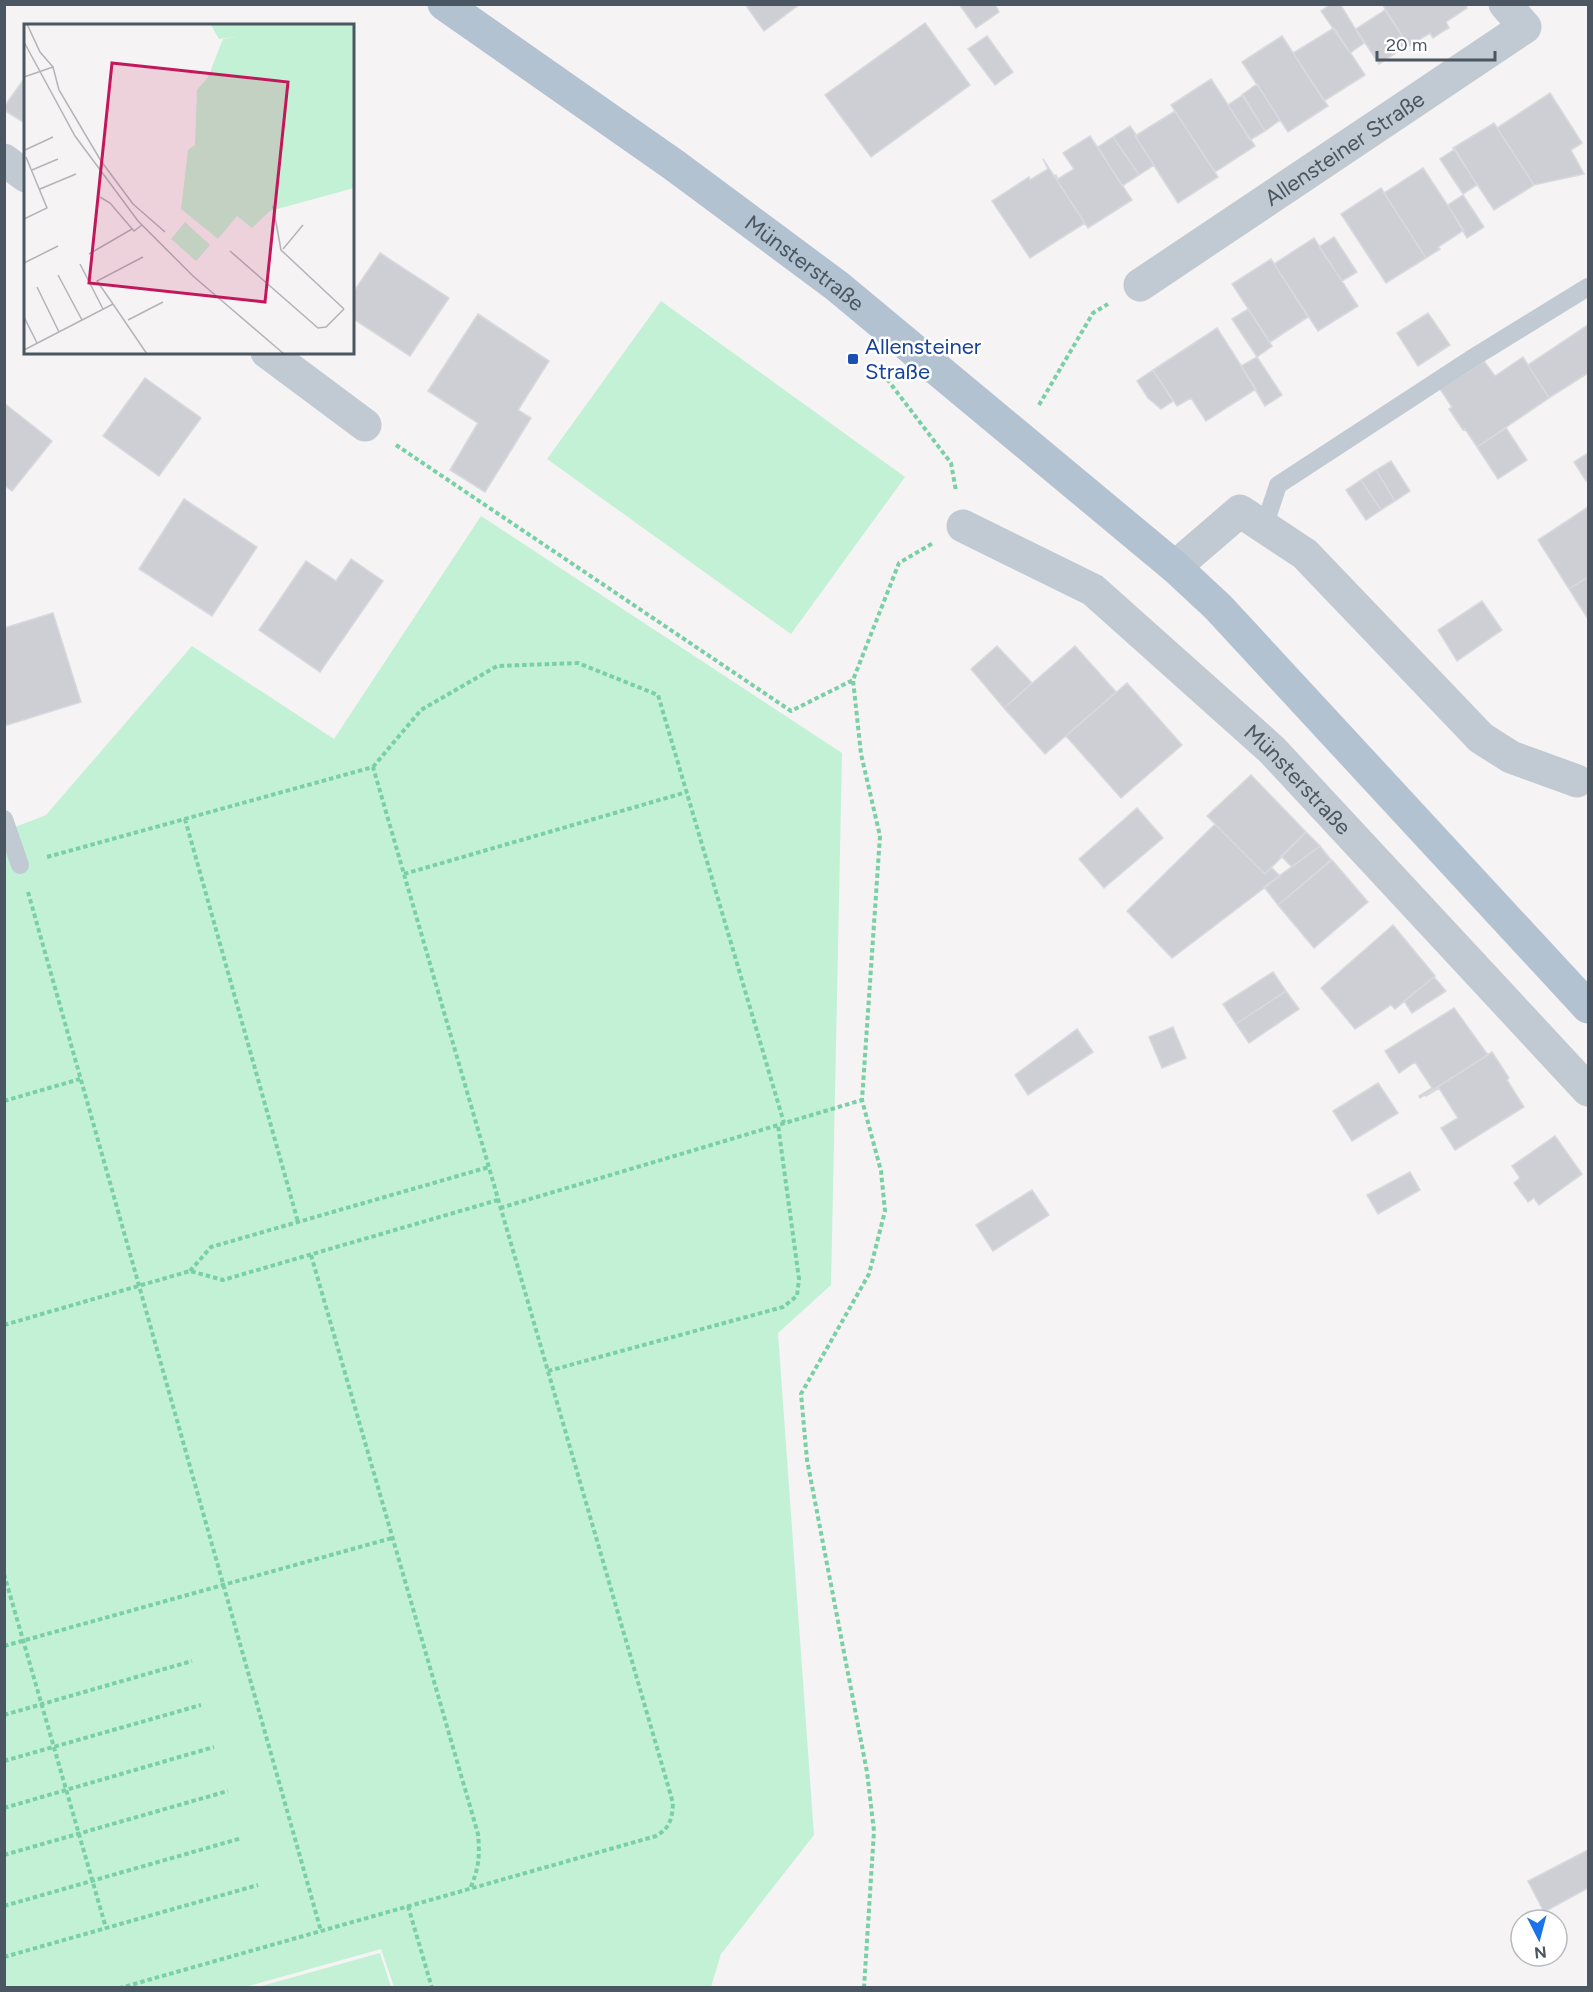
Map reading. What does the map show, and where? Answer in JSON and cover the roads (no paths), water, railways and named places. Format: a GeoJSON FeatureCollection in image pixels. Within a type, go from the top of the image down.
{"type":"FeatureCollection","features":[{"type":"Feature","properties":{"kind":"main road","name":"Münsterstraße"},"geometry":{"type":"LineString","coordinates":[[444,4],[674,165],[837,286],[1175,567],[1218,607],[1588,1007]]}},
{"type":"Feature","properties":{"kind":"street","name":"Allensteiner Straße"},"geometry":{"type":"LineString","coordinates":[[1140,285],[1525,27],[1505,4]]}},
{"type":"Feature","properties":{"kind":"street"},"geometry":{"type":"LineString","coordinates":[[4,160],[24,175]]}},
{"type":"Feature","properties":{"kind":"street"},"geometry":{"type":"LineString","coordinates":[[270,354],[365,425]]}},
{"type":"Feature","properties":{"kind":"street"},"geometry":{"type":"LineString","coordinates":[[1175,567],[1240,511],[1305,554],[1481,738],[1511,757],[1577,782]]}},
{"type":"Feature","properties":{"kind":"street","name":"Münsterstraße"},"geometry":{"type":"LineString","coordinates":[[963,526],[1093,590],[1264,743],[1588,1090]]}},
{"type":"Feature","properties":{"kind":"lane"},"geometry":{"type":"LineString","coordinates":[[1264,527],[1278,485],[1471,359],[1588,287]]}},
{"type":"Feature","properties":{"kind":"lane"},"geometry":{"type":"LineString","coordinates":[[4,819],[20,865]]}},
{"type":"Feature","properties":{"kind":"place","name":"Allensteiner Straße"},"geometry":{"type":"Point","coordinates":[853,359]}}]}
